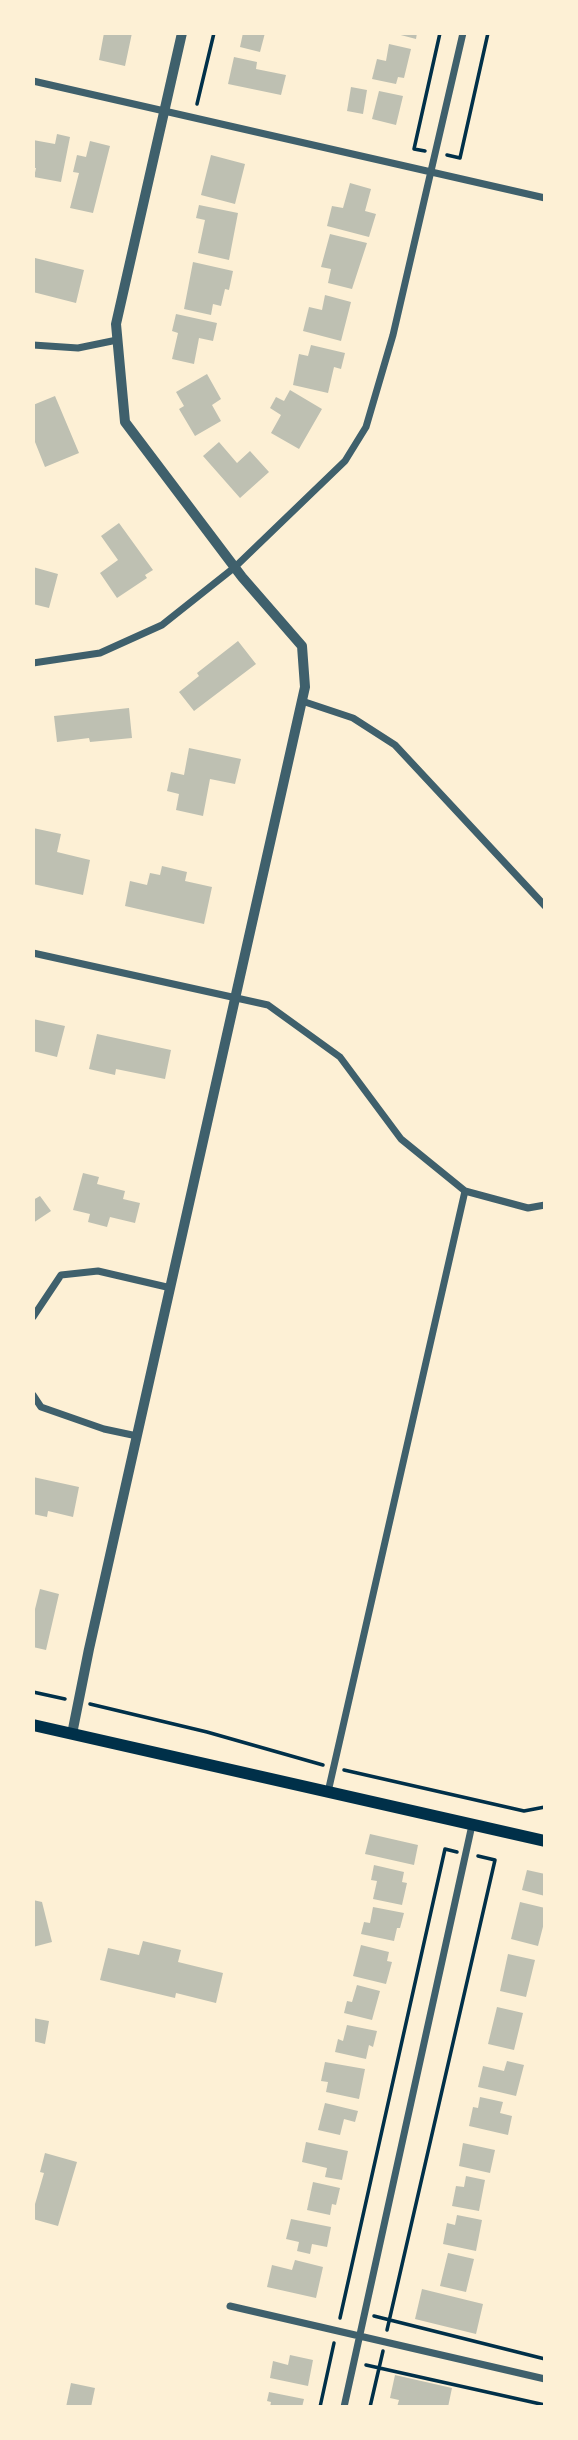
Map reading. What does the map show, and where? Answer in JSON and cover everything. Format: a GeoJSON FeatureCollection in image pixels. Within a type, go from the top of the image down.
{"type":"FeatureCollection","features":[{"type":"Feature","properties":{"kind":"main road"},"geometry":{"type":"LineString","coordinates":[[33,1725],[545,1841]]}},
{"type":"Feature","properties":{"kind":"street"},"geometry":{"type":"LineString","coordinates":[[72,1734],[305,687],[302,646],[234,567],[125,422],[116,324],[181,33]]}},
{"type":"Feature","properties":{"kind":"street"},"geometry":{"type":"LineString","coordinates":[[33,663],[100,653],[162,625],[234,567],[345,461],[366,427],[393,335],[463,33]]}},
{"type":"Feature","properties":{"kind":"street"},"geometry":{"type":"LineString","coordinates":[[33,82],[545,198]]}},
{"type":"Feature","properties":{"kind":"street"},"geometry":{"type":"LineString","coordinates":[[33,345],[78,348],[117,341]]}},
{"type":"Feature","properties":{"kind":"street"},"geometry":{"type":"LineString","coordinates":[[302,701],[353,718],[394,745],[543,901]]}},
{"type":"Feature","properties":{"kind":"street"},"geometry":{"type":"LineString","coordinates":[[33,953],[268,1005],[340,1056],[401,1139],[465,1191],[528,1208],[545,1205]]}},
{"type":"Feature","properties":{"kind":"street"},"geometry":{"type":"LineString","coordinates":[[328,1792],[465,1191]]}},
{"type":"Feature","properties":{"kind":"street"},"geometry":{"type":"LineString","coordinates":[[33,1317],[61,1275],[98,1271],[171,1288]]}},
{"type":"Feature","properties":{"kind":"street"},"geometry":{"type":"LineString","coordinates":[[33,1395],[41,1407],[104,1429],[137,1436]]}},
{"type":"Feature","properties":{"kind":"street"},"geometry":{"type":"LineString","coordinates":[[344,2407],[472,1825]]}},
{"type":"Feature","properties":{"kind":"street"},"geometry":{"type":"LineString","coordinates":[[230,2306],[545,2379]]}},
{"type":"Feature","properties":{"kind":"path"},"geometry":{"type":"LineString","coordinates":[[197,104],[214,33]]}},
{"type":"Feature","properties":{"kind":"path"},"geometry":{"type":"LineString","coordinates":[[33,1692],[207,1732],[292,1758],[524,1811],[545,1807]]}},
{"type":"Feature","properties":{"kind":"path"},"geometry":{"type":"LineString","coordinates":[[320,2407],[342,2307]]}},
{"type":"Feature","properties":{"kind":"path"},"geometry":{"type":"LineString","coordinates":[[370,2407],[390,2320],[545,2359]]}},
{"type":"Feature","properties":{"kind":"path"},"geometry":{"type":"LineString","coordinates":[[331,2357],[545,2405]]}},
{"type":"Feature","properties":{"kind":"building"},"geometry":{"type":"Polygon","coordinates":[[[104,33],[132,33],[125,66],[99,60],[104,33]]]}},
{"type":"Feature","properties":{"kind":"building"},"geometry":{"type":"Polygon","coordinates":[[[243,33],[265,33],[260,52],[240,47],[243,33]]]}},
{"type":"Feature","properties":{"kind":"building"},"geometry":{"type":"Polygon","coordinates":[[[393,33],[417,33],[416,39],[393,33]]]}},
{"type":"Feature","properties":{"kind":"building"},"geometry":{"type":"Polygon","coordinates":[[[389,44],[411,49],[404,78],[398,77],[396,84],[372,79],[377,59],[386,61],[389,44]]]}},
{"type":"Feature","properties":{"kind":"building"},"geometry":{"type":"Polygon","coordinates":[[[234,57],[257,62],[256,69],[286,75],[281,95],[228,84],[234,57]]]}},
{"type":"Feature","properties":{"kind":"building"},"geometry":{"type":"Polygon","coordinates":[[[351,87],[367,90],[363,114],[347,111],[351,87]]]}},
{"type":"Feature","properties":{"kind":"building"},"geometry":{"type":"Polygon","coordinates":[[[379,91],[403,96],[396,125],[372,119],[379,91]]]}},
{"type":"Feature","properties":{"kind":"building"},"geometry":{"type":"Polygon","coordinates":[[[57,134],[70,137],[61,182],[34,177],[36,168],[33,168],[33,140],[55,144],[57,134]]]}},
{"type":"Feature","properties":{"kind":"building"},"geometry":{"type":"Polygon","coordinates":[[[90,141],[110,146],[93,213],[70,208],[79,173],[73,172],[77,155],[86,157],[90,141]]]}},
{"type":"Feature","properties":{"kind":"building"},"geometry":{"type":"Polygon","coordinates":[[[211,155],[245,164],[235,204],[201,195],[211,155]]]}},
{"type":"Feature","properties":{"kind":"building"},"geometry":{"type":"Polygon","coordinates":[[[350,183],[371,189],[365,211],[376,214],[369,237],[327,226],[332,206],[343,208],[350,183]]]}},
{"type":"Feature","properties":{"kind":"building"},"geometry":{"type":"Polygon","coordinates":[[[199,205],[238,213],[229,260],[198,253],[205,220],[196,218],[199,205]]]}},
{"type":"Feature","properties":{"kind":"building"},"geometry":{"type":"Polygon","coordinates":[[[330,234],[367,243],[352,289],[328,283],[331,269],[321,267],[330,234]]]}},
{"type":"Feature","properties":{"kind":"building"},"geometry":{"type":"Polygon","coordinates":[[[35,258],[84,270],[76,303],[33,292],[35,258]]]}},
{"type":"Feature","properties":{"kind":"building"},"geometry":{"type":"Polygon","coordinates":[[[193,262],[233,271],[229,290],[225,289],[221,306],[213,304],[211,315],[184,309],[193,262]]]}},
{"type":"Feature","properties":{"kind":"building"},"geometry":{"type":"Polygon","coordinates":[[[325,295],[351,302],[341,341],[303,331],[309,307],[322,310],[325,295]]]}},
{"type":"Feature","properties":{"kind":"building"},"geometry":{"type":"Polygon","coordinates":[[[176,314],[217,323],[213,341],[199,338],[194,364],[172,359],[178,333],[172,331],[176,314]]]}},
{"type":"Feature","properties":{"kind":"building"},"geometry":{"type":"Polygon","coordinates":[[[311,345],[345,353],[341,369],[334,367],[328,393],[293,385],[299,354],[308,356],[311,345]]]}},
{"type":"Feature","properties":{"kind":"building"},"geometry":{"type":"Polygon","coordinates":[[[207,374],[221,399],[212,405],[221,421],[195,436],[179,409],[184,406],[176,392],[207,374]]]}},
{"type":"Feature","properties":{"kind":"building"},"geometry":{"type":"Polygon","coordinates":[[[290,390],[322,409],[299,449],[271,433],[281,415],[270,408],[276,397],[284,401],[290,390]]]}},
{"type":"Feature","properties":{"kind":"building"},"geometry":{"type":"Polygon","coordinates":[[[55,396],[79,453],[45,467],[33,437],[33,405],[55,396]]]}},
{"type":"Feature","properties":{"kind":"building"},"geometry":{"type":"Polygon","coordinates":[[[219,442],[237,463],[250,451],[269,472],[240,498],[203,456],[219,442]]]}},
{"type":"Feature","properties":{"kind":"building"},"geometry":{"type":"Polygon","coordinates":[[[119,523],[153,570],[145,575],[147,578],[117,598],[100,573],[118,560],[101,536],[119,523]]]}},
{"type":"Feature","properties":{"kind":"building"},"geometry":{"type":"Polygon","coordinates":[[[33,567],[58,574],[49,608],[33,604],[33,567]]]}},
{"type":"Feature","properties":{"kind":"building"},"geometry":{"type":"Polygon","coordinates":[[[238,641],[256,664],[194,711],[179,692],[199,676],[197,673],[238,641]]]}},
{"type":"Feature","properties":{"kind":"building"},"geometry":{"type":"Polygon","coordinates":[[[129,708],[132,738],[90,742],[89,738],[57,742],[54,716],[129,708]]]}},
{"type":"Feature","properties":{"kind":"building"},"geometry":{"type":"Polygon","coordinates":[[[189,748],[241,759],[235,784],[210,779],[203,816],[176,810],[179,794],[167,791],[171,772],[184,775],[189,748]]]}},
{"type":"Feature","properties":{"kind":"building"},"geometry":{"type":"Polygon","coordinates":[[[33,828],[61,834],[57,852],[90,860],[83,895],[33,884],[33,828]]]}},
{"type":"Feature","properties":{"kind":"building"},"geometry":{"type":"Polygon","coordinates":[[[162,866],[187,872],[185,881],[212,887],[204,924],[125,906],[130,881],[147,885],[150,873],[160,875],[162,866]]]}},
{"type":"Feature","properties":{"kind":"building"},"geometry":{"type":"Polygon","coordinates":[[[33,1019],[65,1026],[57,1057],[33,1051],[33,1019]]]}},
{"type":"Feature","properties":{"kind":"building"},"geometry":{"type":"Polygon","coordinates":[[[97,1034],[171,1050],[165,1079],[116,1069],[115,1075],[89,1069],[97,1034]]]}},
{"type":"Feature","properties":{"kind":"building"},"geometry":{"type":"Polygon","coordinates":[[[83,1173],[99,1177],[97,1184],[125,1191],[123,1199],[140,1203],[135,1223],[110,1217],[107,1227],[88,1222],[90,1214],[73,1210],[83,1173]]]}},
{"type":"Feature","properties":{"kind":"building"},"geometry":{"type":"Polygon","coordinates":[[[40,1196],[51,1211],[33,1223],[33,1200],[40,1196]]]}},
{"type":"Feature","properties":{"kind":"building"},"geometry":{"type":"Polygon","coordinates":[[[33,1477],[79,1487],[73,1517],[48,1511],[47,1517],[33,1514],[33,1477]]]}},
{"type":"Feature","properties":{"kind":"building"},"geometry":{"type":"Polygon","coordinates":[[[40,1589],[59,1594],[46,1650],[33,1647],[33,1617],[40,1589]]]}},
{"type":"Feature","properties":{"kind":"building"},"geometry":{"type":"Polygon","coordinates":[[[370,1834],[418,1845],[414,1865],[365,1854],[370,1834]]]}},
{"type":"Feature","properties":{"kind":"building"},"geometry":{"type":"Polygon","coordinates":[[[374,1865],[404,1872],[402,1882],[407,1883],[402,1905],[373,1899],[377,1881],[371,1880],[374,1865]]]}},
{"type":"Feature","properties":{"kind":"building"},"geometry":{"type":"Polygon","coordinates":[[[527,1870],[545,1874],[545,1896],[522,1890],[527,1870]]]}},
{"type":"Feature","properties":{"kind":"building"},"geometry":{"type":"Polygon","coordinates":[[[33,1900],[42,1902],[52,1942],[33,1947],[33,1900]]]}},
{"type":"Feature","properties":{"kind":"building"},"geometry":{"type":"Polygon","coordinates":[[[520,1902],[545,1908],[538,1946],[511,1939],[520,1902]]]}},
{"type":"Feature","properties":{"kind":"building"},"geometry":{"type":"Polygon","coordinates":[[[373,1907],[404,1913],[394,1941],[361,1934],[364,1922],[370,1923],[373,1907]]]}},
{"type":"Feature","properties":{"kind":"building"},"geometry":{"type":"Polygon","coordinates":[[[143,1941],[181,1950],[178,1962],[223,1973],[216,2003],[176,1993],[175,1998],[100,1980],[108,1948],[139,1955],[143,1941]]]}},
{"type":"Feature","properties":{"kind":"building"},"geometry":{"type":"Polygon","coordinates":[[[361,1945],[389,1952],[387,1961],[392,1962],[386,1984],[353,1976],[361,1945]]]}},
{"type":"Feature","properties":{"kind":"building"},"geometry":{"type":"Polygon","coordinates":[[[508,1954],[535,1960],[526,1997],[500,1991],[508,1954]]]}},
{"type":"Feature","properties":{"kind":"building"},"geometry":{"type":"Polygon","coordinates":[[[357,1985],[380,1991],[372,2020],[344,2013],[347,2001],[352,2002],[357,1985]]]}},
{"type":"Feature","properties":{"kind":"building"},"geometry":{"type":"Polygon","coordinates":[[[497,2007],[523,2013],[514,2050],[488,2044],[497,2007]]]}},
{"type":"Feature","properties":{"kind":"building"},"geometry":{"type":"Polygon","coordinates":[[[33,2018],[49,2021],[45,2044],[33,2041],[33,2018]]]}},
{"type":"Feature","properties":{"kind":"building"},"geometry":{"type":"Polygon","coordinates":[[[347,2025],[377,2031],[373,2047],[369,2045],[366,2059],[335,2052],[338,2039],[343,2041],[347,2025]]]}},
{"type":"Feature","properties":{"kind":"building"},"geometry":{"type":"Polygon","coordinates":[[[507,2061],[524,2065],[516,2096],[478,2087],[483,2066],[504,2071],[507,2061]]]}},
{"type":"Feature","properties":{"kind":"building"},"geometry":{"type":"Polygon","coordinates":[[[325,2062],[365,2069],[359,2099],[326,2092],[328,2082],[321,2081],[325,2062]]]}},
{"type":"Feature","properties":{"kind":"building"},"geometry":{"type":"Polygon","coordinates":[[[480,2097],[503,2102],[500,2113],[512,2116],[508,2135],[469,2126],[473,2107],[478,2108],[480,2097]]]}},
{"type":"Feature","properties":{"kind":"building"},"geometry":{"type":"Polygon","coordinates":[[[325,2103],[358,2111],[355,2122],[344,2119],[340,2135],[318,2130],[325,2103]]]}},
{"type":"Feature","properties":{"kind":"building"},"geometry":{"type":"Polygon","coordinates":[[[306,2142],[348,2151],[342,2180],[325,2177],[327,2168],[302,2162],[306,2142]]]}},
{"type":"Feature","properties":{"kind":"building"},"geometry":{"type":"Polygon","coordinates":[[[463,2143],[495,2150],[490,2173],[459,2166],[463,2143]]]}},
{"type":"Feature","properties":{"kind":"building"},"geometry":{"type":"Polygon","coordinates":[[[45,2153],[77,2162],[58,2226],[33,2219],[44,2173],[40,2172],[45,2153]]]}},
{"type":"Feature","properties":{"kind":"building"},"geometry":{"type":"Polygon","coordinates":[[[466,2176],[485,2180],[479,2211],[452,2206],[456,2186],[464,2187],[466,2176]]]}},
{"type":"Feature","properties":{"kind":"building"},"geometry":{"type":"Polygon","coordinates":[[[313,2182],[340,2188],[336,2205],[332,2204],[330,2215],[307,2210],[313,2182]]]}},
{"type":"Feature","properties":{"kind":"building"},"geometry":{"type":"Polygon","coordinates":[[[457,2215],[482,2220],[476,2251],[443,2244],[447,2223],[455,2225],[457,2215]]]}},
{"type":"Feature","properties":{"kind":"building"},"geometry":{"type":"Polygon","coordinates":[[[291,2219],[331,2227],[327,2247],[312,2244],[310,2254],[297,2251],[299,2242],[286,2239],[291,2219]]]}},
{"type":"Feature","properties":{"kind":"building"},"geometry":{"type":"Polygon","coordinates":[[[448,2253],[474,2259],[466,2292],[440,2286],[448,2253]]]}},
{"type":"Feature","properties":{"kind":"building"},"geometry":{"type":"Polygon","coordinates":[[[295,2260],[323,2267],[316,2298],[267,2287],[272,2265],[292,2270],[295,2260]]]}},
{"type":"Feature","properties":{"kind":"building"},"geometry":{"type":"Polygon","coordinates":[[[422,2289],[483,2304],[476,2334],[415,2319],[422,2289]]]}},
{"type":"Feature","properties":{"kind":"building"},"geometry":{"type":"Polygon","coordinates":[[[290,2355],[313,2360],[308,2386],[270,2378],[273,2361],[288,2365],[290,2355]]]}},
{"type":"Feature","properties":{"kind":"building"},"geometry":{"type":"Polygon","coordinates":[[[395,2375],[452,2388],[448,2407],[397,2407],[399,2400],[390,2398],[395,2375]]]}},
{"type":"Feature","properties":{"kind":"building"},"geometry":{"type":"Polygon","coordinates":[[[71,2383],[95,2388],[91,2407],[66,2407],[71,2383]]]}},
{"type":"Feature","properties":{"kind":"building"},"geometry":{"type":"Polygon","coordinates":[[[269,2392],[304,2399],[302,2407],[270,2407],[271,2402],[267,2401],[269,2392]]]}}]}
